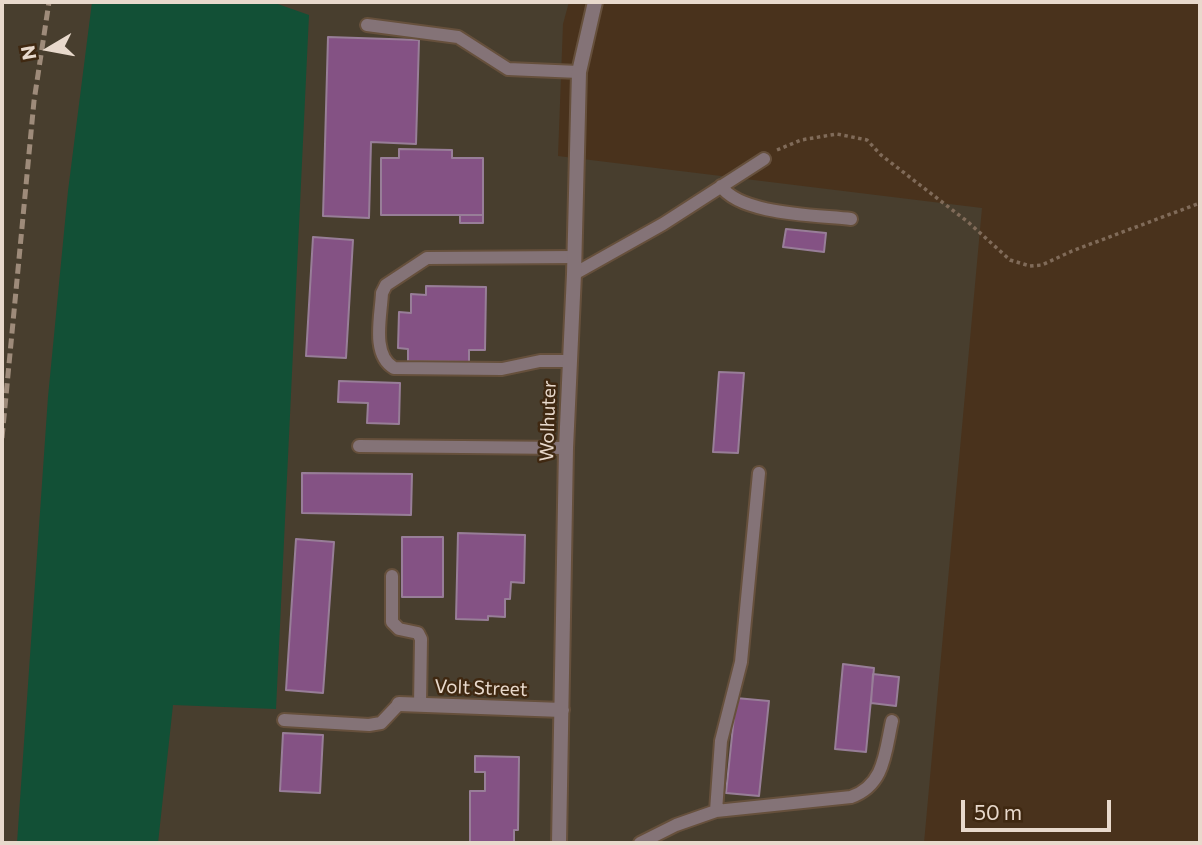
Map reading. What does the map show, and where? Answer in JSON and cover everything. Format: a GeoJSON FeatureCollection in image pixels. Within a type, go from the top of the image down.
{"type":"FeatureCollection","features":[{"type":"Feature","properties":{"kind":"street","name":"Wolhuter"},"geometry":{"type":"LineString","coordinates":[[559,843],[566,448],[575,274],[579,72],[595,2]]}},
{"type":"Feature","properties":{"kind":"street","name":"Volt Street"},"geometry":{"type":"LineString","coordinates":[[399,704],[562,710]]}},
{"type":"Feature","properties":{"kind":"lane"},"geometry":{"type":"LineString","coordinates":[[367,25],[458,37],[508,69],[579,72]]}},
{"type":"Feature","properties":{"kind":"lane"},"geometry":{"type":"LineString","coordinates":[[575,274],[663,224],[764,159]]}},
{"type":"Feature","properties":{"kind":"lane"},"geometry":{"type":"LineString","coordinates":[[721,186],[726,194],[744,204],[851,219]]}},
{"type":"Feature","properties":{"kind":"lane"},"geometry":{"type":"LineString","coordinates":[[570,361],[540,361],[502,369],[394,368],[386,363],[380,354],[382,293],[386,285],[428,258],[575,257]]}},
{"type":"Feature","properties":{"kind":"lane"},"geometry":{"type":"LineString","coordinates":[[359,446],[566,448]]}},
{"type":"Feature","properties":{"kind":"lane"},"geometry":{"type":"LineString","coordinates":[[716,811],[720,741],[741,663],[759,473]]}},
{"type":"Feature","properties":{"kind":"lane"},"geometry":{"type":"LineString","coordinates":[[392,576],[392,622],[399,629],[418,633],[421,639],[420,705]]}},
{"type":"Feature","properties":{"kind":"lane"},"geometry":{"type":"LineString","coordinates":[[284,720],[369,725],[381,723],[399,704]]}},
{"type":"Feature","properties":{"kind":"lane"},"geometry":{"type":"LineString","coordinates":[[640,843],[676,825],[716,811],[851,797],[864,792],[874,784],[882,770],[892,720]]}},
{"type":"Feature","properties":{"kind":"path"},"geometry":{"type":"LineString","coordinates":[[764,159],[785,145],[801,140],[838,134],[867,140],[881,155],[968,222],[1010,260],[1030,266],[1042,265],[1072,251],[1200,204]]}},
{"type":"Feature","properties":{"kind":"shaded area"},"geometry":{"type":"Polygon","coordinates":[[[2,2],[569,2],[563,24],[558,156],[982,208],[924,843],[2,843],[2,2]]]}},
{"type":"Feature","properties":{"kind":"green space"},"geometry":{"type":"Polygon","coordinates":[[[92,2],[272,2],[309,15],[276,709],[173,705],[158,843],[17,843],[48,397],[68,191],[92,2]]]}},
{"type":"Feature","properties":{"kind":"building"},"geometry":{"type":"Polygon","coordinates":[[[328,37],[419,40],[416,144],[371,142],[369,218],[323,216],[328,37]]]}},
{"type":"Feature","properties":{"kind":"building"},"geometry":{"type":"Polygon","coordinates":[[[399,149],[452,150],[452,158],[483,158],[483,215],[381,215],[381,158],[399,158],[399,149]]]}},
{"type":"Feature","properties":{"kind":"building"},"geometry":{"type":"Polygon","coordinates":[[[460,215],[483,215],[483,223],[460,223],[460,215]]]}},
{"type":"Feature","properties":{"kind":"building"},"geometry":{"type":"Polygon","coordinates":[[[786,229],[826,233],[824,252],[783,247],[786,229]]]}},
{"type":"Feature","properties":{"kind":"building"},"geometry":{"type":"Polygon","coordinates":[[[313,237],[353,240],[346,358],[306,356],[313,237]]]}},
{"type":"Feature","properties":{"kind":"building"},"geometry":{"type":"Polygon","coordinates":[[[426,286],[486,287],[485,350],[469,350],[469,362],[408,361],[408,349],[398,348],[399,312],[411,313],[411,294],[426,295],[426,286]]]}},
{"type":"Feature","properties":{"kind":"building"},"geometry":{"type":"Polygon","coordinates":[[[719,372],[744,373],[738,453],[713,452],[719,372]]]}},
{"type":"Feature","properties":{"kind":"building"},"geometry":{"type":"Polygon","coordinates":[[[339,381],[400,383],[399,424],[367,423],[368,403],[338,402],[339,381]]]}},
{"type":"Feature","properties":{"kind":"building"},"geometry":{"type":"Polygon","coordinates":[[[302,473],[412,474],[411,515],[302,513],[302,473]]]}},
{"type":"Feature","properties":{"kind":"building"},"geometry":{"type":"Polygon","coordinates":[[[458,533],[525,535],[524,583],[511,582],[510,599],[505,599],[505,617],[488,616],[488,620],[456,619],[458,533]]]}},
{"type":"Feature","properties":{"kind":"building"},"geometry":{"type":"Polygon","coordinates":[[[402,537],[443,537],[443,597],[402,597],[402,537]]]}},
{"type":"Feature","properties":{"kind":"building"},"geometry":{"type":"Polygon","coordinates":[[[296,539],[334,542],[323,693],[286,690],[296,539]]]}},
{"type":"Feature","properties":{"kind":"building"},"geometry":{"type":"Polygon","coordinates":[[[843,664],[874,668],[866,752],[835,749],[843,664]]]}},
{"type":"Feature","properties":{"kind":"building"},"geometry":{"type":"Polygon","coordinates":[[[873,674],[899,677],[896,706],[871,703],[873,674]]]}},
{"type":"Feature","properties":{"kind":"building"},"geometry":{"type":"Polygon","coordinates":[[[736,698],[769,701],[759,796],[726,793],[736,698]]]}},
{"type":"Feature","properties":{"kind":"building"},"geometry":{"type":"Polygon","coordinates":[[[283,733],[323,735],[320,793],[280,791],[283,733]]]}},
{"type":"Feature","properties":{"kind":"building"},"geometry":{"type":"Polygon","coordinates":[[[475,756],[519,757],[518,830],[514,830],[514,843],[470,843],[470,791],[485,791],[485,772],[475,772],[475,756]]]}},
{"type":"Feature","properties":{"kind":"railway"},"geometry":{"type":"LineString","coordinates":[[2,438],[34,101],[49,2]]}}]}
